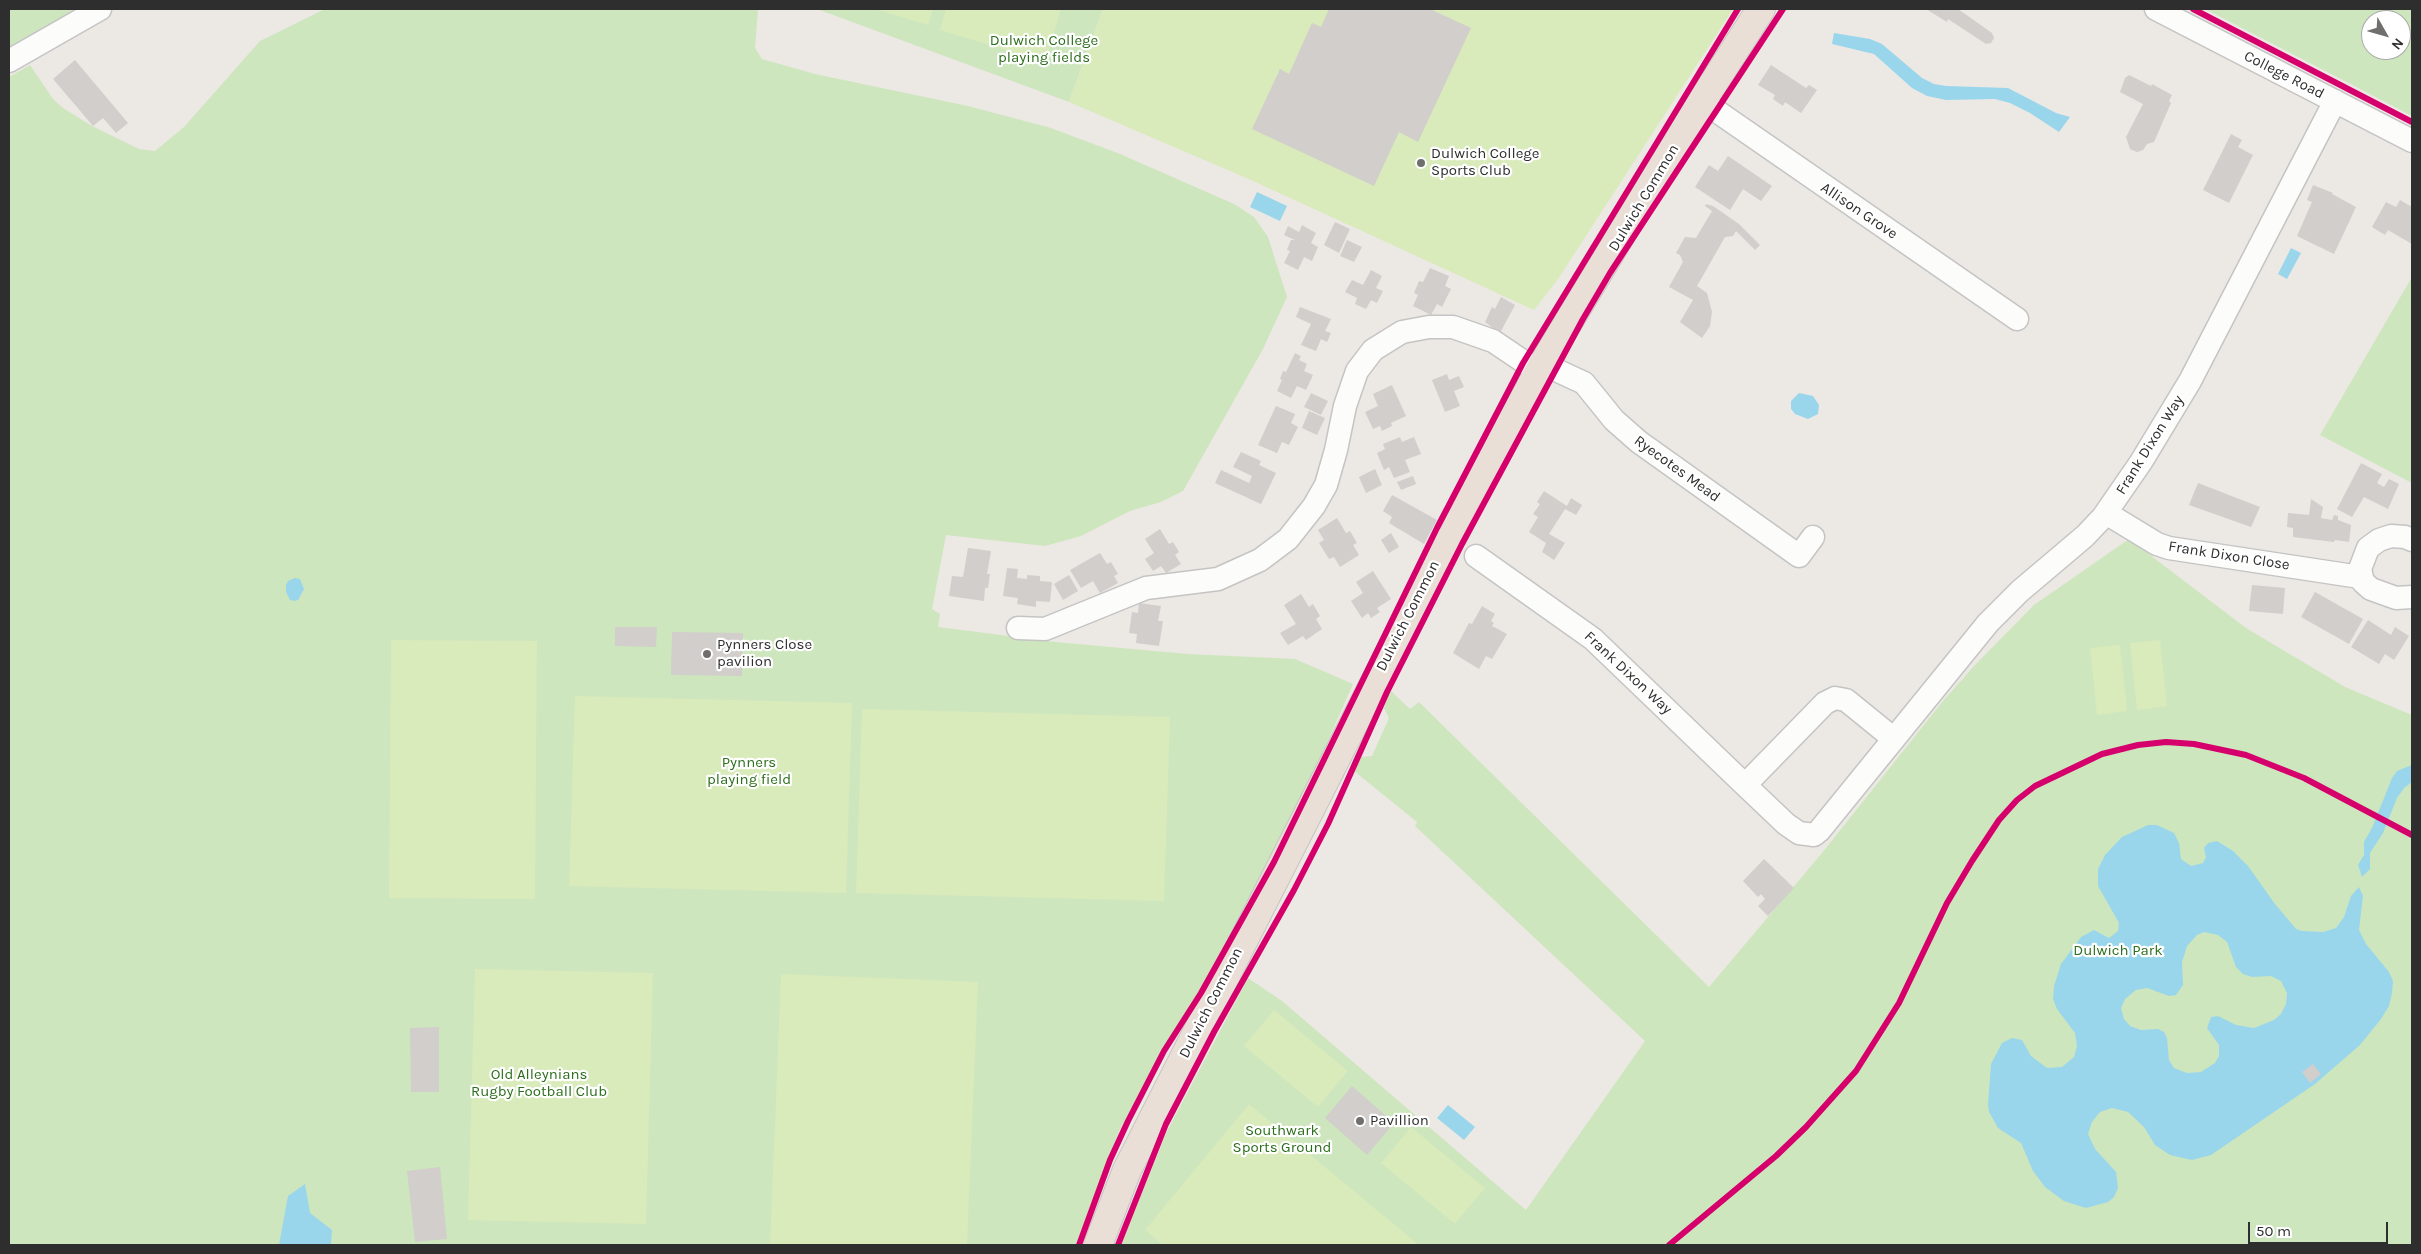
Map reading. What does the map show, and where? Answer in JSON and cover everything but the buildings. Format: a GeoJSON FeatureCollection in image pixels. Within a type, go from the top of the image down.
{"type":"FeatureCollection","features":[{"type":"Feature","properties":{"kind":"highway","name":"Dulwich Common"},"geometry":{"type":"LineString","coordinates":[[1098,1245],[1127,1170],[1424,583],[1541,368],[1702,102],[1761,9]]}},
{"type":"Feature","properties":{"kind":"street"},"geometry":{"type":"LineString","coordinates":[[9,61],[100,9]]}},
{"type":"Feature","properties":{"kind":"street","name":"College Road"},"geometry":{"type":"LineString","coordinates":[[2156,9],[2412,141]]}},
{"type":"Feature","properties":{"kind":"street","name":"Frank Dixon Way"},"geometry":{"type":"LineString","coordinates":[[1476,556],[1593,638],[1786,824],[1799,833],[1814,835],[1988,624],[2020,591],[2085,536],[2106,513],[2141,462],[2190,381],[2335,101]]}},
{"type":"Feature","properties":{"kind":"street","name":"Allison Grove"},"geometry":{"type":"LineString","coordinates":[[1702,102],[2017,319]]}},
{"type":"Feature","properties":{"kind":"street"},"geometry":{"type":"LineString","coordinates":[[1018,628],[1045,629],[1146,588],[1218,579],[1260,560],[1288,539],[1314,506],[1326,485],[1336,450],[1345,406],[1357,371],[1373,350],[1402,332],[1429,326],[1453,327],[1493,341],[1541,368]]}},
{"type":"Feature","properties":{"kind":"street","name":"Ryecotes Mead"},"geometry":{"type":"LineString","coordinates":[[1541,368],[1584,383],[1614,420],[1639,442],[1799,556],[1813,537]]}},
{"type":"Feature","properties":{"kind":"street","name":"Frank Dixon Close"},"geometry":{"type":"LineString","coordinates":[[2106,513],[2157,544],[2169,548],[2360,577]]}},
{"type":"Feature","properties":{"kind":"street"},"geometry":{"type":"LineString","coordinates":[[2412,540],[2405,537],[2391,536],[2378,540],[2368,548],[2360,569],[2360,577],[2366,585],[2378,592],[2396,598],[2405,599],[2412,597]]}},
{"type":"Feature","properties":{"kind":"street"},"geometry":{"type":"LineString","coordinates":[[1745,785],[1826,703],[1835,698],[1846,700],[1894,739]]}},
{"type":"Feature","properties":{"kind":"green space"},"geometry":{"type":"Polygon","coordinates":[[[9,9],[81,9],[9,49],[9,9]]]}},
{"type":"Feature","properties":{"kind":"green space"},"geometry":{"type":"Polygon","coordinates":[[[325,9],[758,9],[755,48],[762,59],[815,74],[968,106],[1051,128],[1120,154],[1234,204],[1254,217],[1268,237],[1287,297],[1263,349],[1183,491],[1161,502],[1130,511],[1081,536],[1045,546],[946,535],[932,609],[940,614],[938,627],[1056,642],[1188,654],[1295,659],[1353,684],[1289,829],[1198,993],[1163,1049],[1119,1131],[1076,1245],[9,1245],[9,77],[30,65],[53,99],[63,108],[92,126],[139,149],[155,151],[184,127],[260,41],[325,9]]]}},
{"type":"Feature","properties":{"kind":"green space","name":"Dulwich College playing fields"},"geometry":{"type":"Polygon","coordinates":[[[817,9],[1103,9],[1069,102],[817,9]]]}},
{"type":"Feature","properties":{"kind":"green space"},"geometry":{"type":"Polygon","coordinates":[[[875,9],[933,9],[928,25],[875,9]]]}},
{"type":"Feature","properties":{"kind":"green space"},"geometry":{"type":"Polygon","coordinates":[[[946,9],[1061,9],[1045,62],[940,30],[946,9]]]}},
{"type":"Feature","properties":{"kind":"green space","name":"Dulwich College Sports Club"},"geometry":{"type":"Polygon","coordinates":[[[1103,9],[1733,9],[1558,279],[1534,310],[1251,180],[1069,102],[1103,9]]]}},
{"type":"Feature","properties":{"kind":"green space"},"geometry":{"type":"Polygon","coordinates":[[[2205,9],[2412,9],[2412,116],[2205,9]]]}},
{"type":"Feature","properties":{"kind":"green space"},"geometry":{"type":"Polygon","coordinates":[[[2412,277],[2412,483],[2320,435],[2412,277]]]}},
{"type":"Feature","properties":{"kind":"green space","name":"Dulwich Park"},"geometry":{"type":"Polygon","coordinates":[[[2129,539],[2246,628],[2345,687],[2412,715],[2412,1245],[1121,1245],[1166,1133],[1248,978],[1282,1001],[1526,1210],[1645,1041],[1415,826],[1417,822],[1354,771],[1361,757],[1372,756],[1389,718],[1384,708],[1390,690],[1410,709],[1419,702],[1709,987],[1822,853],[1943,701],[1975,665],[2034,605],[2129,539]]]}},
{"type":"Feature","properties":{"kind":"green space"},"geometry":{"type":"Polygon","coordinates":[[[391,640],[537,641],[535,899],[389,898],[391,640]]]}},
{"type":"Feature","properties":{"kind":"green space"},"geometry":{"type":"Polygon","coordinates":[[[2160,640],[2167,706],[2137,710],[2130,643],[2160,640]]]}},
{"type":"Feature","properties":{"kind":"green space"},"geometry":{"type":"Polygon","coordinates":[[[2120,645],[2127,711],[2097,715],[2090,648],[2120,645]]]}},
{"type":"Feature","properties":{"kind":"green space","name":"Pynners playing field"},"geometry":{"type":"Polygon","coordinates":[[[575,696],[852,703],[846,893],[569,886],[575,696]]]}},
{"type":"Feature","properties":{"kind":"green space"},"geometry":{"type":"Polygon","coordinates":[[[862,709],[1170,717],[1164,901],[856,893],[862,709]]]}},
{"type":"Feature","properties":{"kind":"green space","name":"Old Alleynians Rugby Football Club"},"geometry":{"type":"Polygon","coordinates":[[[475,969],[653,973],[646,1224],[468,1220],[475,969]]]}},
{"type":"Feature","properties":{"kind":"green space"},"geometry":{"type":"Polygon","coordinates":[[[781,974],[978,982],[967,1245],[770,1245],[781,974]]]}},
{"type":"Feature","properties":{"kind":"green space"},"geometry":{"type":"Polygon","coordinates":[[[1274,1010],[1348,1071],[1318,1107],[1244,1046],[1274,1010]]]}},
{"type":"Feature","properties":{"kind":"green space","name":"Southwark Sports Ground"},"geometry":{"type":"Polygon","coordinates":[[[1249,1104],[1419,1245],[1163,1245],[1145,1230],[1249,1104]]]}},
{"type":"Feature","properties":{"kind":"green space"},"geometry":{"type":"Polygon","coordinates":[[[1411,1127],[1485,1188],[1455,1224],[1381,1163],[1411,1127]]]}},
{"type":"Feature","properties":{"kind":"water"},"geometry":{"type":"Polygon","coordinates":[[[1834,33],[1870,39],[1882,44],[1922,78],[1934,84],[2008,88],[2056,113],[2070,117],[2059,132],[2030,113],[2010,103],[1995,99],[1946,100],[1927,96],[1912,88],[1874,54],[1832,44],[1834,33]]]}},
{"type":"Feature","properties":{"kind":"water"},"geometry":{"type":"Polygon","coordinates":[[[1257,192],[1287,206],[1280,221],[1250,207],[1257,192]]]}},
{"type":"Feature","properties":{"kind":"water"},"geometry":{"type":"Polygon","coordinates":[[[2291,248],[2301,253],[2287,279],[2278,274],[2291,248]]]}},
{"type":"Feature","properties":{"kind":"water"},"geometry":{"type":"Polygon","coordinates":[[[1799,393],[1813,396],[1819,405],[1818,414],[1808,419],[1795,414],[1791,409],[1791,401],[1799,393]]]}},
{"type":"Feature","properties":{"kind":"water"},"geometry":{"type":"Polygon","coordinates":[[[295,578],[300,579],[304,589],[298,600],[294,601],[290,600],[286,592],[286,585],[288,581],[295,578]]]}},
{"type":"Feature","properties":{"kind":"water"},"geometry":{"type":"Polygon","coordinates":[[[2412,765],[2412,782],[2404,788],[2397,798],[2383,833],[2370,853],[2370,869],[2362,877],[2358,865],[2364,855],[2364,842],[2372,828],[2392,778],[2397,771],[2412,765]]]}},
{"type":"Feature","properties":{"kind":"water"},"geometry":{"type":"Polygon","coordinates":[[[2148,825],[2157,825],[2174,833],[2179,843],[2181,859],[2191,866],[2203,863],[2206,857],[2204,848],[2208,843],[2217,841],[2233,851],[2248,866],[2275,904],[2296,929],[2302,931],[2323,932],[2336,928],[2344,917],[2351,896],[2359,887],[2363,896],[2359,930],[2366,944],[2389,972],[2393,981],[2392,993],[2389,1006],[2381,1019],[2360,1045],[2315,1084],[2211,1155],[2192,1160],[2170,1155],[2155,1145],[2144,1127],[2128,1112],[2112,1108],[2100,1112],[2092,1122],[2088,1134],[2095,1149],[2116,1172],[2118,1188],[2114,1197],[2108,1202],[2086,1208],[2064,1201],[2045,1187],[2033,1171],[2021,1143],[1998,1128],[1989,1112],[1988,1104],[1991,1064],[2002,1043],[2012,1038],[2022,1040],[2031,1056],[2047,1068],[2062,1067],[2074,1057],[2077,1046],[2075,1033],[2057,1009],[2053,999],[2054,986],[2061,964],[2081,937],[2094,930],[2109,938],[2118,931],[2119,923],[2098,886],[2098,869],[2105,855],[2122,837],[2148,825]],[[2204,932],[2197,935],[2187,946],[2182,962],[2183,985],[2176,995],[2169,996],[2147,988],[2136,990],[2125,999],[2121,1008],[2124,1019],[2130,1026],[2141,1030],[2158,1029],[2164,1032],[2167,1038],[2169,1060],[2174,1068],[2187,1073],[2201,1072],[2215,1063],[2219,1056],[2219,1045],[2207,1028],[2211,1017],[2218,1016],[2236,1025],[2254,1028],[2274,1020],[2281,1014],[2286,1004],[2287,993],[2281,981],[2271,976],[2252,977],[2243,974],[2236,967],[2227,942],[2218,935],[2204,932]]]}},
{"type":"Feature","properties":{"kind":"water"},"geometry":{"type":"Polygon","coordinates":[[[1448,1105],[1475,1127],[1464,1140],[1437,1118],[1448,1105]]]}},
{"type":"Feature","properties":{"kind":"water"},"geometry":{"type":"Polygon","coordinates":[[[305,1184],[310,1213],[332,1230],[331,1245],[279,1245],[288,1196],[305,1184]]]}},
{"type":"Feature","properties":{"kind":"cycle path"},"geometry":{"type":"LineString","coordinates":[[1079,1245],[1110,1160],[1128,1121],[1164,1051],[1201,993],[1274,862],[1437,528],[1523,363],[1738,9]]}},
{"type":"Feature","properties":{"kind":"cycle path"},"geometry":{"type":"LineString","coordinates":[[1118,1245],[1166,1124],[1214,1032],[1294,890],[1328,824],[1387,692],[1462,544],[1583,319],[1610,273],[1783,9]]}},
{"type":"Feature","properties":{"kind":"cycle path"},"geometry":{"type":"LineString","coordinates":[[2193,9],[2412,122]]}},
{"type":"Feature","properties":{"kind":"cycle path"},"geometry":{"type":"LineString","coordinates":[[1669,1245],[1776,1156],[1806,1127],[1856,1071],[1899,1003],[1947,903],[1972,861],[1999,820],[2017,800],[2035,786],[2102,754],[2138,745],[2166,742],[2194,744],[2246,755],[2304,778],[2412,835]]}},
{"type":"Feature","properties":{"kind":"place","name":"Dulwich College Sports Club"},"geometry":{"type":"Point","coordinates":[1421,163]}},
{"type":"Feature","properties":{"kind":"place","name":"Pynners Close pavilion"},"geometry":{"type":"Point","coordinates":[707,654]}},
{"type":"Feature","properties":{"kind":"place","name":"Pavillion"},"geometry":{"type":"Point","coordinates":[1360,1121]}}]}
